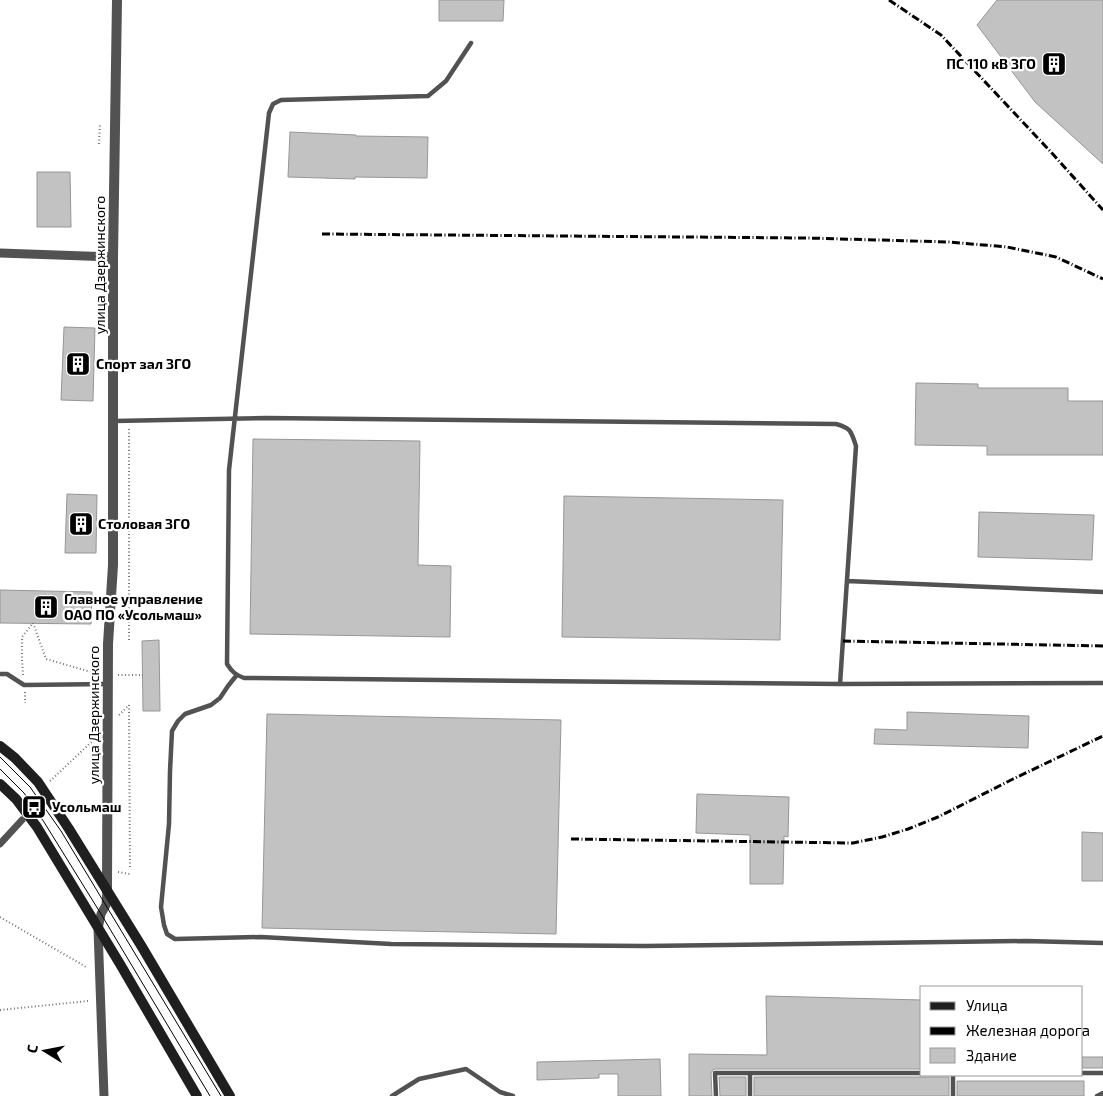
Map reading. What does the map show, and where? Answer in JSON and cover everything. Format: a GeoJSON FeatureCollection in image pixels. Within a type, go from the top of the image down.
{"type":"FeatureCollection","features":[{"type":"Feature","properties":{"kind":"main road"},"geometry":{"type":"LineString","coordinates":[[0,746],[15,758],[38,782],[69,829],[142,946],[230,1096]]}},
{"type":"Feature","properties":{"kind":"main road"},"geometry":{"type":"LineString","coordinates":[[0,784],[16,799],[37,827],[197,1096]]}},
{"type":"Feature","properties":{"kind":"street","name":"улица Дзержинского"},"geometry":{"type":"LineString","coordinates":[[107,890],[108,644],[113,565],[113,257],[117,0]]}},
{"type":"Feature","properties":{"kind":"street"},"geometry":{"type":"LineString","coordinates":[[0,253],[113,257]]}},
{"type":"Feature","properties":{"kind":"street"},"geometry":{"type":"LineString","coordinates":[[0,844],[22,820]]}},
{"type":"Feature","properties":{"kind":"street"},"geometry":{"type":"LineString","coordinates":[[104,1096],[98,930],[101,914],[106,905],[107,890]]}},
{"type":"Feature","properties":{"kind":"lane"},"geometry":{"type":"LineString","coordinates":[[471,43],[446,81],[428,96],[281,100],[273,104],[269,113],[229,470],[227,664],[231,671],[236,676],[244,678],[840,684],[1103,683]]}},
{"type":"Feature","properties":{"kind":"lane"},"geometry":{"type":"LineString","coordinates":[[114,421],[286,418],[836,424],[847,427],[852,433],[856,446],[840,684]]}},
{"type":"Feature","properties":{"kind":"lane"},"geometry":{"type":"LineString","coordinates":[[847,581],[1103,592]]}},
{"type":"Feature","properties":{"kind":"lane"},"geometry":{"type":"LineString","coordinates":[[0,674],[7,674],[24,685],[108,684]]}},
{"type":"Feature","properties":{"kind":"lane"},"geometry":{"type":"LineString","coordinates":[[236,676],[220,698],[211,705],[185,714],[172,731],[170,824],[161,907],[167,934],[175,939],[261,937],[391,944],[636,946],[1026,941],[1103,943]]}},
{"type":"Feature","properties":{"kind":"lane"},"geometry":{"type":"LineString","coordinates":[[392,1096],[419,1079],[466,1070],[500,1092],[513,1096]]}},
{"type":"Feature","properties":{"kind":"lane"},"geometry":{"type":"LineString","coordinates":[[750,1073],[750,1096]]}},
{"type":"Feature","properties":{"kind":"lane"},"geometry":{"type":"LineString","coordinates":[[716,1096],[715,1074],[920,1073]]}},
{"type":"Feature","properties":{"kind":"lane"},"geometry":{"type":"LineString","coordinates":[[1083,1073],[1103,1073]]}},
{"type":"Feature","properties":{"kind":"lane"},"geometry":{"type":"LineString","coordinates":[[953,1076],[953,1096]]}},
{"type":"Feature","properties":{"kind":"lane"},"geometry":{"type":"LineString","coordinates":[[1097,1096],[1103,1093]]}},
{"type":"Feature","properties":{"kind":"path"},"geometry":{"type":"LineString","coordinates":[[100,123],[100,144]]}},
{"type":"Feature","properties":{"kind":"path"},"geometry":{"type":"LineString","coordinates":[[129,420],[129,642]]}},
{"type":"Feature","properties":{"kind":"path"},"geometry":{"type":"LineString","coordinates":[[22,659],[22,637],[33,623],[46,659],[99,674]]}},
{"type":"Feature","properties":{"kind":"path"},"geometry":{"type":"LineString","coordinates":[[115,675],[143,675]]}},
{"type":"Feature","properties":{"kind":"path"},"geometry":{"type":"LineString","coordinates":[[129,705],[130,869]]}},
{"type":"Feature","properties":{"kind":"path"},"geometry":{"type":"LineString","coordinates":[[47,784],[99,735]]}},
{"type":"Feature","properties":{"kind":"path"},"geometry":{"type":"LineString","coordinates":[[118,872],[130,874]]}},
{"type":"Feature","properties":{"kind":"path"},"geometry":{"type":"LineString","coordinates":[[0,917],[86,967]]}},
{"type":"Feature","properties":{"kind":"path"},"geometry":{"type":"LineString","coordinates":[[0,1010],[88,1001]]}},
{"type":"Feature","properties":{"kind":"building"},"geometry":{"type":"Polygon","coordinates":[[[439,0],[504,0],[503,21],[439,21],[439,0]]]}},
{"type":"Feature","properties":{"kind":"building","name":"ПС 110 кВ ЗГО"},"geometry":{"type":"Polygon","coordinates":[[[997,0],[1103,0],[1103,164],[1035,102],[977,25],[997,0]]]}},
{"type":"Feature","properties":{"kind":"building"},"geometry":{"type":"Polygon","coordinates":[[[290,132],[356,136],[428,137],[427,178],[355,177],[355,179],[288,177],[290,132]]]}},
{"type":"Feature","properties":{"kind":"building"},"geometry":{"type":"Polygon","coordinates":[[[37,172],[70,172],[71,227],[37,227],[37,172]]]}},
{"type":"Feature","properties":{"kind":"building","name":"Спорт зал ЗГО"},"geometry":{"type":"Polygon","coordinates":[[[64,327],[95,328],[93,401],[61,400],[64,327]]]}},
{"type":"Feature","properties":{"kind":"building"},"geometry":{"type":"Polygon","coordinates":[[[916,383],[978,384],[978,388],[1068,388],[1068,401],[1103,401],[1103,455],[987,455],[987,446],[915,445],[916,383]]]}},
{"type":"Feature","properties":{"kind":"building"},"geometry":{"type":"Polygon","coordinates":[[[253,439],[420,441],[418,565],[451,566],[450,637],[250,634],[253,439]]]}},
{"type":"Feature","properties":{"kind":"building","name":"Столовая ЗГО"},"geometry":{"type":"Polygon","coordinates":[[[67,494],[97,495],[96,553],[65,553],[67,494]]]}},
{"type":"Feature","properties":{"kind":"building"},"geometry":{"type":"Polygon","coordinates":[[[564,496],[783,500],[780,640],[562,637],[564,496]]]}},
{"type":"Feature","properties":{"kind":"building"},"geometry":{"type":"Polygon","coordinates":[[[979,512],[1094,515],[1092,560],[978,557],[979,512]]]}},
{"type":"Feature","properties":{"kind":"building","name":"Главное управление ОАО ПО «Усольмаш»"},"geometry":{"type":"Polygon","coordinates":[[[0,590],[92,592],[91,624],[0,623],[0,590]]]}},
{"type":"Feature","properties":{"kind":"building"},"geometry":{"type":"Polygon","coordinates":[[[159,640],[160,711],[143,711],[142,641],[159,640]]]}},
{"type":"Feature","properties":{"kind":"building"},"geometry":{"type":"Polygon","coordinates":[[[907,712],[1029,716],[1028,748],[874,744],[875,729],[907,730],[907,712]]]}},
{"type":"Feature","properties":{"kind":"building"},"geometry":{"type":"Polygon","coordinates":[[[267,714],[561,720],[556,934],[262,928],[267,714]]]}},
{"type":"Feature","properties":{"kind":"building"},"geometry":{"type":"Polygon","coordinates":[[[697,794],[789,797],[788,837],[784,836],[783,884],[750,884],[750,835],[696,833],[697,794]]]}},
{"type":"Feature","properties":{"kind":"building"},"geometry":{"type":"Polygon","coordinates":[[[1082,832],[1103,833],[1103,881],[1082,881],[1082,832]]]}},
{"type":"Feature","properties":{"kind":"building"},"geometry":{"type":"Polygon","coordinates":[[[766,996],[920,1000],[920,1069],[715,1069],[711,1073],[712,1096],[689,1096],[689,1054],[767,1055],[766,996]]]}},
{"type":"Feature","properties":{"kind":"building"},"geometry":{"type":"Polygon","coordinates":[[[1083,1057],[1103,1057],[1103,1068],[1083,1068],[1083,1057]]]}},
{"type":"Feature","properties":{"kind":"building"},"geometry":{"type":"Polygon","coordinates":[[[660,1059],[661,1096],[618,1096],[618,1074],[599,1074],[599,1078],[537,1080],[537,1062],[660,1059]]]}},
{"type":"Feature","properties":{"kind":"building"},"geometry":{"type":"Polygon","coordinates":[[[719,1077],[746,1077],[746,1096],[720,1096],[719,1077]]]}},
{"type":"Feature","properties":{"kind":"building"},"geometry":{"type":"Polygon","coordinates":[[[754,1077],[949,1077],[949,1096],[754,1096],[754,1077]]]}},
{"type":"Feature","properties":{"kind":"building"},"geometry":{"type":"Polygon","coordinates":[[[957,1081],[1084,1081],[1084,1096],[957,1096],[957,1081]]]}},
{"type":"Feature","properties":{"kind":"tram line"},"geometry":{"type":"LineString","coordinates":[[0,757],[30,787],[61,831],[221,1096]]}},
{"type":"Feature","properties":{"kind":"tram line"},"geometry":{"type":"LineString","coordinates":[[0,769],[24,793],[44,822],[210,1096]]}},
{"type":"Feature","properties":{"kind":"railway"},"geometry":{"type":"LineString","coordinates":[[889,0],[941,35],[1103,210]]}},
{"type":"Feature","properties":{"kind":"railway"},"geometry":{"type":"LineString","coordinates":[[322,234],[807,238],[949,242],[1007,247],[1056,257],[1103,279]]}},
{"type":"Feature","properties":{"kind":"railway"},"geometry":{"type":"LineString","coordinates":[[843,641],[1103,646]]}},
{"type":"Feature","properties":{"kind":"railway"},"geometry":{"type":"LineString","coordinates":[[571,839],[853,843],[882,837],[938,817],[1103,736]]}},
{"type":"Feature","properties":{"kind":"place","name":"ПС 110 кВ ЗГО"},"geometry":{"type":"Point","coordinates":[1054,64]}},
{"type":"Feature","properties":{"kind":"place","name":"Спорт зал ЗГО"},"geometry":{"type":"Point","coordinates":[78,364]}},
{"type":"Feature","properties":{"kind":"place","name":"Столовая ЗГО"},"geometry":{"type":"Point","coordinates":[81,524]}},
{"type":"Feature","properties":{"kind":"place","name":"Главное управление ОАО ПО «Усольмаш»"},"geometry":{"type":"Point","coordinates":[46,607]}},
{"type":"Feature","properties":{"kind":"place","name":"Усольмаш"},"geometry":{"type":"Point","coordinates":[34,807]}}]}
